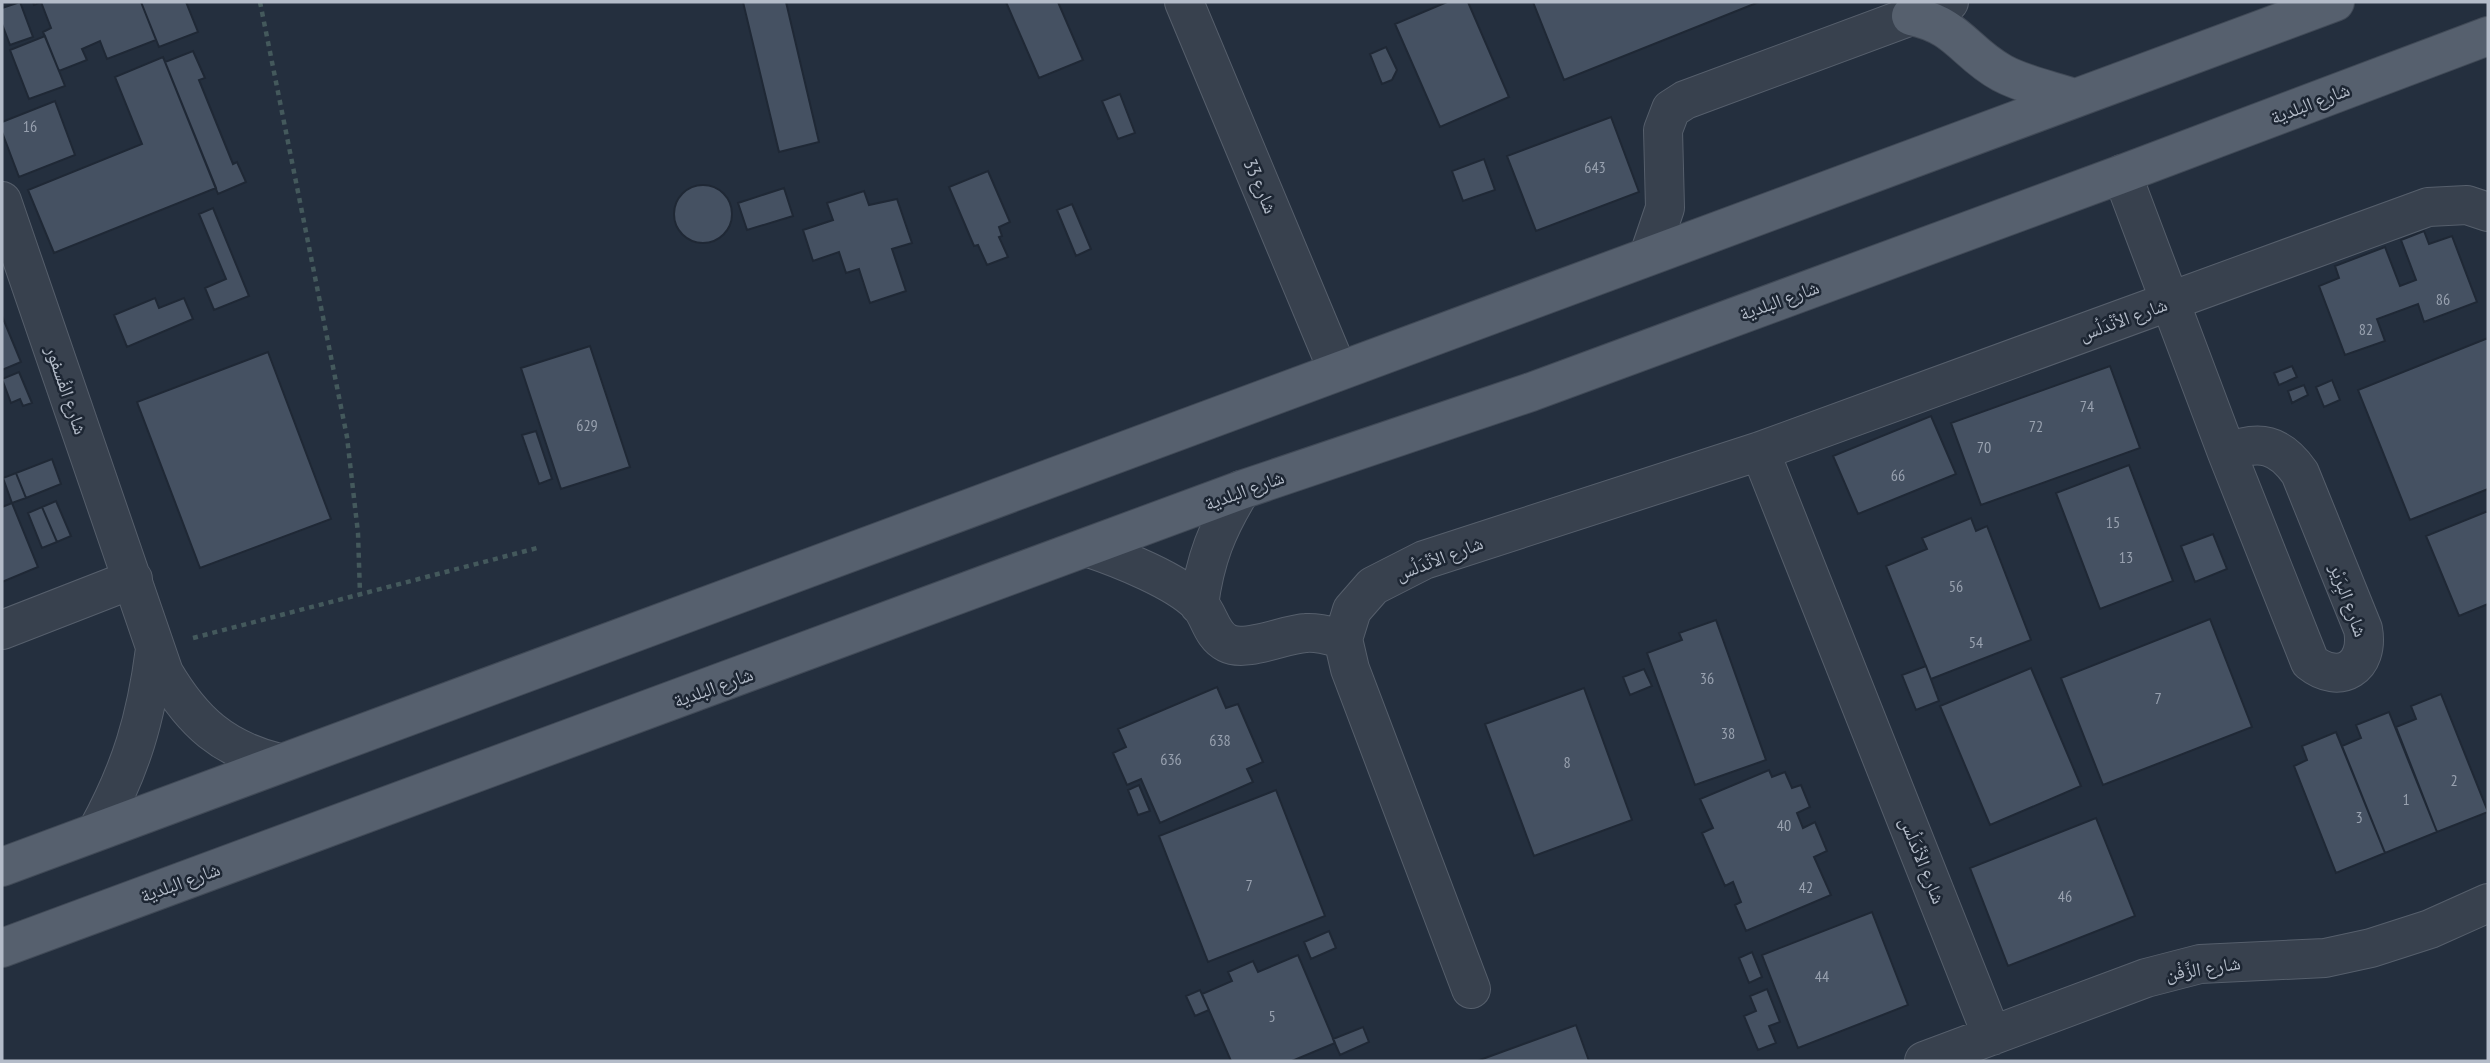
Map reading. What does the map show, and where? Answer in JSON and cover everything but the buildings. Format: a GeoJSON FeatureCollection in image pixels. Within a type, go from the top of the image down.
{"type":"FeatureCollection","features":[{"type":"Feature","properties":{"kind":"main road"},"geometry":{"type":"LineString","coordinates":[[2,867],[2335,2]]}},
{"type":"Feature","properties":{"kind":"main road"},"geometry":{"type":"LineString","coordinates":[[1911,16],[1940,25],[1958,36],[1973,52],[2002,73],[2074,98]]}},
{"type":"Feature","properties":{"kind":"main road","name":"شارع البلدية"},"geometry":{"type":"LineString","coordinates":[[2,948],[1241,490],[1531,392],[2488,36]]}},
{"type":"Feature","properties":{"kind":"street","name":"شارع 33"},"geometry":{"type":"LineString","coordinates":[[1184,2],[1338,371]]}},
{"type":"Feature","properties":{"kind":"street"},"geometry":{"type":"LineString","coordinates":[[1649,255],[1665,208],[1663,130],[1671,109],[1685,100],[1949,2]]}},
{"type":"Feature","properties":{"kind":"street","name":"شارع البِرَيْر"},"geometry":{"type":"LineString","coordinates":[[2122,174],[2227,453],[2310,662],[2321,671],[2336,674],[2350,669],[2361,659],[2366,644],[2363,629],[2300,473],[2292,461],[2268,446],[2242,447],[2227,453]]}},
{"type":"Feature","properties":{"kind":"street","name":"شارع الفُسفور"},"geometry":{"type":"LineString","coordinates":[[2,201],[164,673],[192,715],[211,732],[255,757],[279,763]]}},
{"type":"Feature","properties":{"kind":"street","name":"شارع الأنْدَلُس"},"geometry":{"type":"LineString","coordinates":[[1343,639],[1352,610],[1373,586],[1424,561],[1760,451],[2428,208],[2467,205],[2488,212]]}},
{"type":"Feature","properties":{"kind":"street","name":"شارع الأنْدَلُس"},"geometry":{"type":"LineString","coordinates":[[1760,451],[1992,1036]]}},
{"type":"Feature","properties":{"kind":"street"},"geometry":{"type":"LineString","coordinates":[[1199,605],[1203,574],[1212,545],[1224,517],[1241,490]]}},
{"type":"Feature","properties":{"kind":"street"},"geometry":{"type":"LineString","coordinates":[[1089,548],[1147,571],[1199,605],[1213,631],[1227,643],[1241,646],[1306,633],[1343,639],[1350,669],[1471,989]]}},
{"type":"Feature","properties":{"kind":"street"},"geometry":{"type":"LineString","coordinates":[[2,631],[133,579]]}},
{"type":"Feature","properties":{"kind":"street","name":"شارع الفُسفور"},"geometry":{"type":"LineString","coordinates":[[97,831],[131,762],[142,725],[155,649]]}},
{"type":"Feature","properties":{"kind":"street","name":"شارع الزَّفْن"},"geometry":{"type":"LineString","coordinates":[[1924,1061],[2146,978],[2200,964],[2325,958],[2371,948],[2430,929],[2488,903]]}},
{"type":"Feature","properties":{"kind":"path"},"geometry":{"type":"LineString","coordinates":[[260,2],[347,437],[358,533],[360,594]]}},
{"type":"Feature","properties":{"kind":"path"},"geometry":{"type":"LineString","coordinates":[[155,649],[541,547]]}}]}
